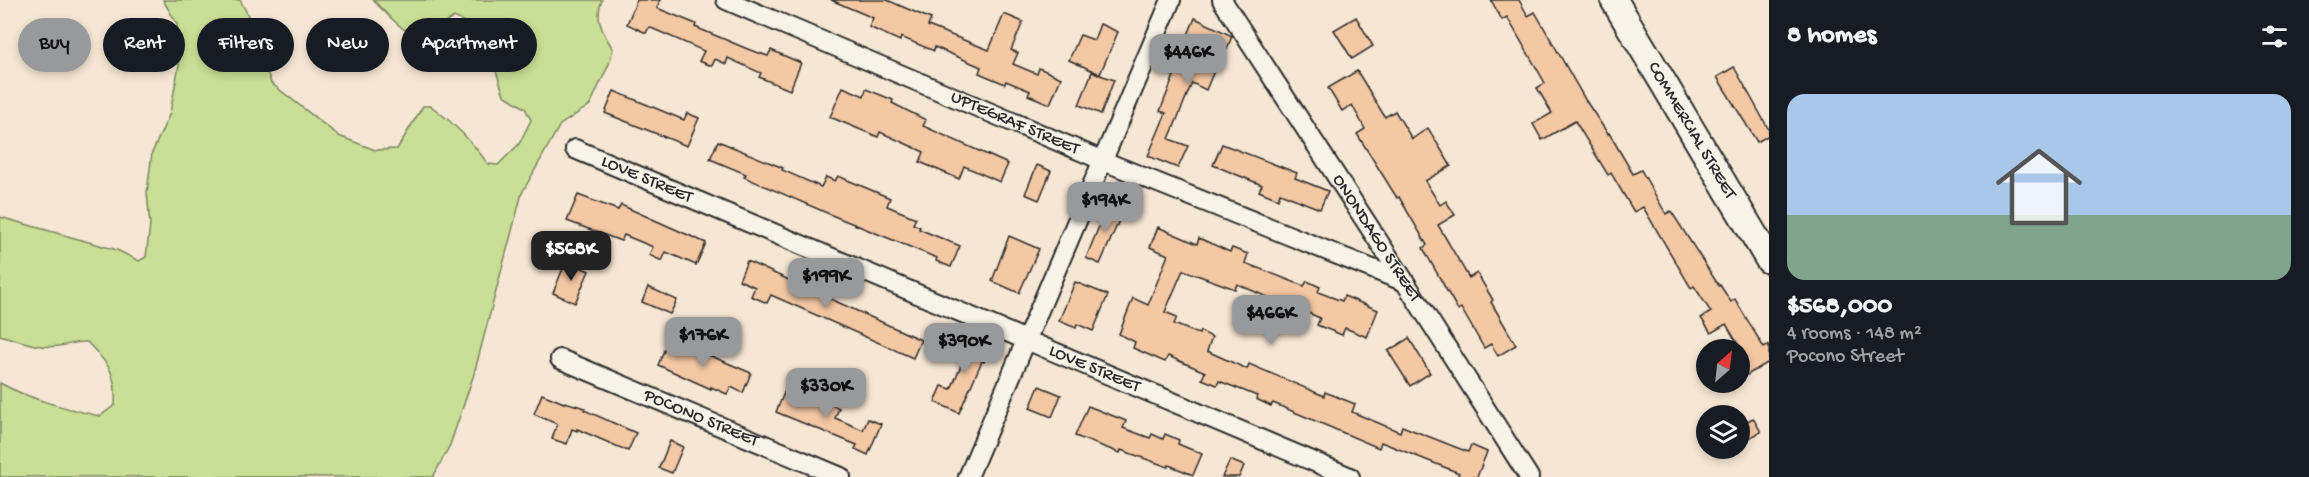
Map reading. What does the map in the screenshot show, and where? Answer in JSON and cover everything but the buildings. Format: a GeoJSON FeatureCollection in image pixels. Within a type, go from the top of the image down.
{"type":"FeatureCollection","features":[{"type":"Feature","properties":{"kind":"main road","name":"COMMERCIAL STREET"},"geometry":{"type":"LineString","coordinates":[[1614,0],[1769,260]]}},
{"type":"Feature","properties":{"kind":"street","name":"UPTEGRAF STREET"},"geometry":{"type":"LineString","coordinates":[[726,0],[1103,160],[1405,282]]}},
{"type":"Feature","properties":{"kind":"street"},"geometry":{"type":"LineString","coordinates":[[968,477],[1171,0]]}},
{"type":"Feature","properties":{"kind":"street","name":"ONONDAGO STREET"},"geometry":{"type":"LineString","coordinates":[[1221,1],[1405,282],[1528,477]]}},
{"type":"Feature","properties":{"kind":"street","name":"LOVE STREET"},"geometry":{"type":"LineString","coordinates":[[575,149],[1350,477]]}},
{"type":"Feature","properties":{"kind":"street","name":"POCONO STREET"},"geometry":{"type":"LineString","coordinates":[[560,360],[841,477]]}},
{"type":"Feature","properties":{"kind":"green space"},"geometry":{"type":"Polygon","coordinates":[[[163,0],[240,0],[249,18],[197,18],[197,72],[267,72],[271,83],[339,136],[375,150],[397,149],[423,106],[431,106],[462,133],[488,164],[498,165],[519,144],[531,120],[525,108],[504,95],[496,72],[537,72],[537,18],[401,18],[401,27],[373,0],[602,0],[599,20],[613,49],[609,64],[590,105],[560,125],[522,193],[474,374],[450,445],[433,477],[0,477],[0,383],[36,399],[100,416],[115,405],[115,385],[106,363],[87,342],[51,347],[0,335],[0,217],[117,250],[139,261],[146,257],[150,225],[147,192],[152,153],[170,113],[178,72],[185,72],[185,18],[174,18],[163,0]]]}}]}
